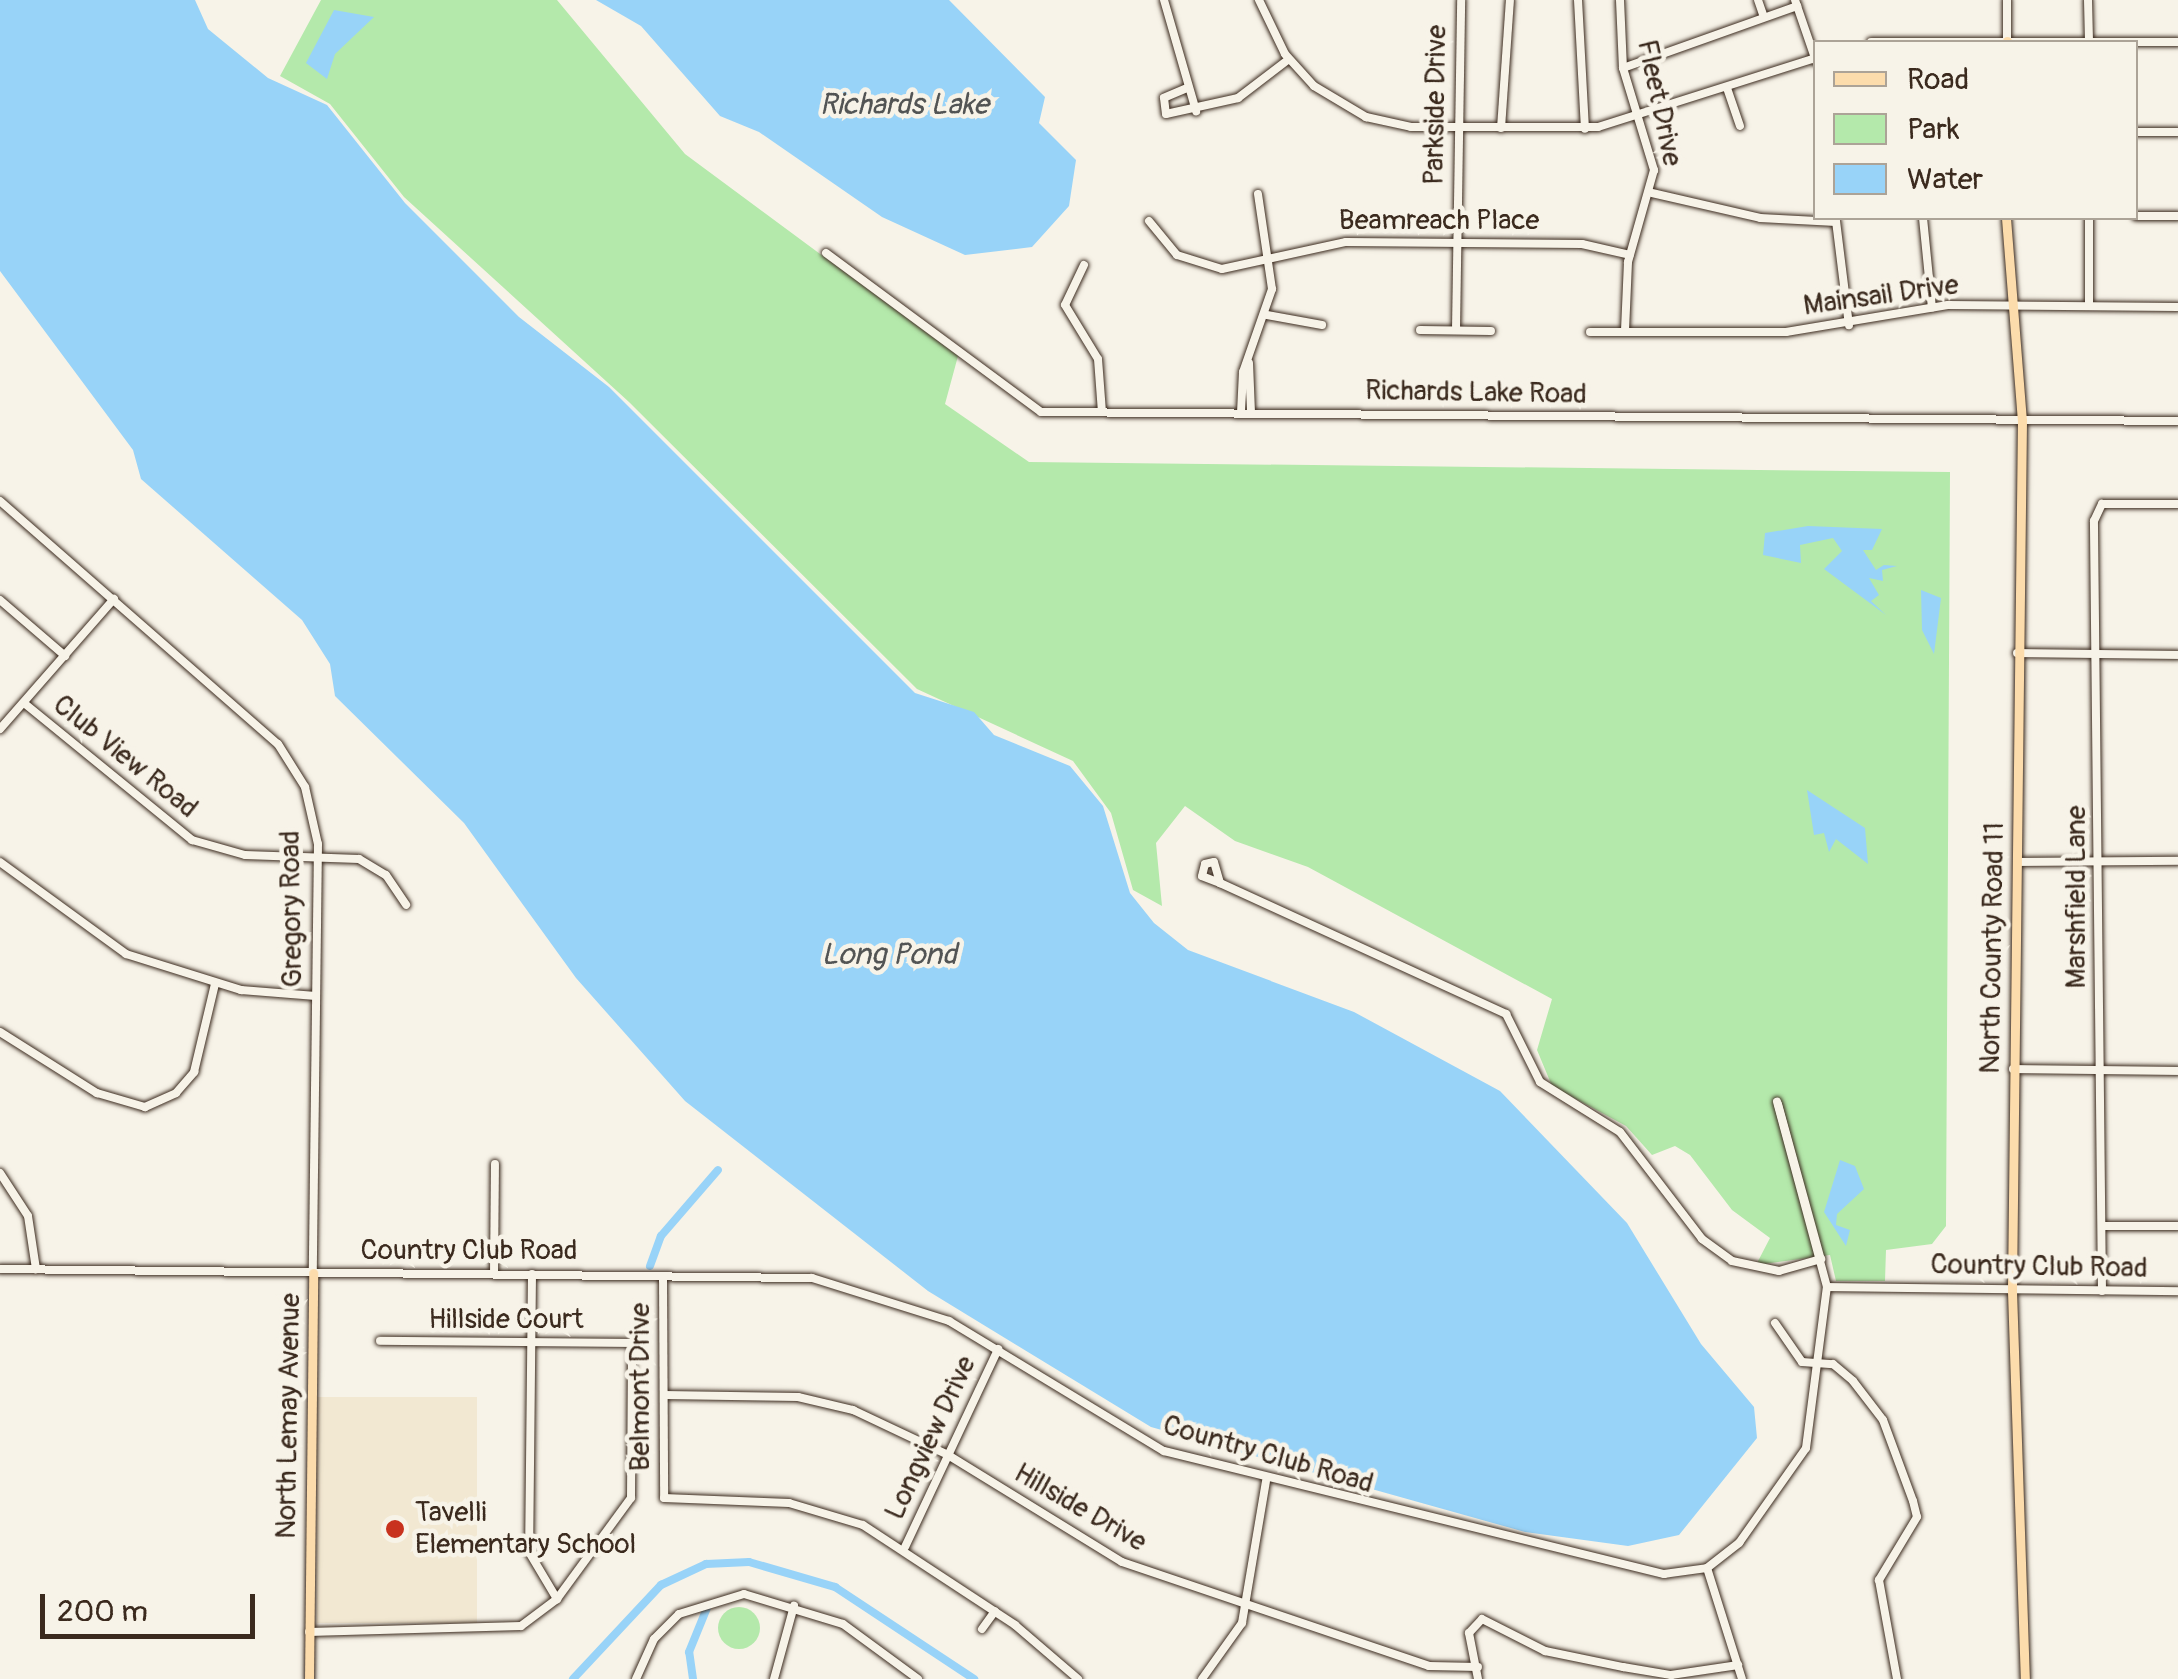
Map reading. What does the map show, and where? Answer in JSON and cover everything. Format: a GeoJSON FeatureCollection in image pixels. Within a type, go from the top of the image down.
{"type":"FeatureCollection","features":[{"type":"Feature","properties":{"kind":"main road","name":"North County Road 11"},"geometry":{"type":"LineString","coordinates":[[2006,220],[2022,420],[2012,1290],[2025,1679]]}},
{"type":"Feature","properties":{"kind":"main road","name":"North Lemay Avenue"},"geometry":{"type":"LineString","coordinates":[[309,1679],[313,1273]]}},
{"type":"Feature","properties":{"kind":"street"},"geometry":{"type":"LineString","coordinates":[[1164,0],[1196,110]]}},
{"type":"Feature","properties":{"kind":"street"},"geometry":{"type":"LineString","coordinates":[[1259,0],[1289,59],[1366,116],[1458,128],[1585,128],[1639,118],[1813,60]]}},
{"type":"Feature","properties":{"kind":"street","name":"Parkside Drive"},"geometry":{"type":"LineString","coordinates":[[1456,330],[1461,0]]}},
{"type":"Feature","properties":{"kind":"street"},"geometry":{"type":"LineString","coordinates":[[1501,128],[1510,0]]}},
{"type":"Feature","properties":{"kind":"street"},"geometry":{"type":"LineString","coordinates":[[1578,0],[1585,128]]}},
{"type":"Feature","properties":{"kind":"street","name":"Fleet Drive"},"geometry":{"type":"LineString","coordinates":[[1620,0],[1623,68],[1639,118],[1652,193],[1630,255],[1625,332]]}},
{"type":"Feature","properties":{"kind":"street"},"geometry":{"type":"LineString","coordinates":[[1758,0],[1764,18]]}},
{"type":"Feature","properties":{"kind":"street"},"geometry":{"type":"LineString","coordinates":[[2006,40],[2008,0]]}},
{"type":"Feature","properties":{"kind":"street"},"geometry":{"type":"LineString","coordinates":[[2088,0],[2088,40]]}},
{"type":"Feature","properties":{"kind":"street"},"geometry":{"type":"LineString","coordinates":[[1623,68],[1796,3],[1813,53]]}},
{"type":"Feature","properties":{"kind":"street"},"geometry":{"type":"LineString","coordinates":[[2138,42],[2178,42]]}},
{"type":"Feature","properties":{"kind":"street"},"geometry":{"type":"LineString","coordinates":[[1187,88],[1164,98],[1164,110],[1196,110],[1238,98],[1289,59]]}},
{"type":"Feature","properties":{"kind":"street"},"geometry":{"type":"LineString","coordinates":[[1727,88],[1740,126]]}},
{"type":"Feature","properties":{"kind":"street"},"geometry":{"type":"LineString","coordinates":[[2138,132],[2178,132]]}},
{"type":"Feature","properties":{"kind":"street"},"geometry":{"type":"LineString","coordinates":[[1652,193],[1760,218],[1813,219]]}},
{"type":"Feature","properties":{"kind":"street"},"geometry":{"type":"LineString","coordinates":[[1246,413],[1249,363],[1267,315],[1268,259],[1258,194]]}},
{"type":"Feature","properties":{"kind":"street"},"geometry":{"type":"LineString","coordinates":[[2138,216],[2178,216]]}},
{"type":"Feature","properties":{"kind":"street"},"geometry":{"type":"LineString","coordinates":[[1836,220],[1848,325]]}},
{"type":"Feature","properties":{"kind":"street"},"geometry":{"type":"LineString","coordinates":[[1923,220],[1932,308]]}},
{"type":"Feature","properties":{"kind":"street"},"geometry":{"type":"LineString","coordinates":[[2089,220],[2089,304]]}},
{"type":"Feature","properties":{"kind":"street","name":"Beamreach Place"},"geometry":{"type":"LineString","coordinates":[[1149,221],[1198,266],[1268,259],[1336,242],[1582,244],[1630,255]]}},
{"type":"Feature","properties":{"kind":"street","name":"Richards Lake Road"},"geometry":{"type":"LineString","coordinates":[[826,253],[1041,412],[2178,420]]}},
{"type":"Feature","properties":{"kind":"street"},"geometry":{"type":"LineString","coordinates":[[1084,264],[1065,304],[1101,368],[1102,412]]}},
{"type":"Feature","properties":{"kind":"street","name":"Mainsail Drive"},"geometry":{"type":"LineString","coordinates":[[1590,332],[1848,325],[1932,308],[2089,304],[2178,307]]}},
{"type":"Feature","properties":{"kind":"street"},"geometry":{"type":"LineString","coordinates":[[1267,315],[1322,324]]}},
{"type":"Feature","properties":{"kind":"street"},"geometry":{"type":"LineString","coordinates":[[1420,330],[1491,330]]}},
{"type":"Feature","properties":{"kind":"street","name":"Gregory Road"},"geometry":{"type":"LineString","coordinates":[[0,501],[278,744],[305,788],[318,856],[313,1273]]}},
{"type":"Feature","properties":{"kind":"street","name":"Marshfield Lane"},"geometry":{"type":"LineString","coordinates":[[2102,1291],[2094,520],[2102,504],[2178,504]]}},
{"type":"Feature","properties":{"kind":"street"},"geometry":{"type":"LineString","coordinates":[[0,729],[114,599]]}},
{"type":"Feature","properties":{"kind":"street"},"geometry":{"type":"LineString","coordinates":[[0,600],[65,656]]}},
{"type":"Feature","properties":{"kind":"street"},"geometry":{"type":"LineString","coordinates":[[2017,653],[2178,654]]}},
{"type":"Feature","properties":{"kind":"street","name":"Club View Road"},"geometry":{"type":"LineString","coordinates":[[24,703],[192,840],[245,854],[318,856],[374,867],[406,906]]}},
{"type":"Feature","properties":{"kind":"street"},"geometry":{"type":"LineString","coordinates":[[2018,862],[2178,861]]}},
{"type":"Feature","properties":{"kind":"street"},"geometry":{"type":"LineString","coordinates":[[1,866],[126,954],[215,984],[316,996]]}},
{"type":"Feature","properties":{"kind":"street"},"geometry":{"type":"LineString","coordinates":[[1220,883],[1506,1014],[1540,1082],[1620,1132],[1702,1239],[1732,1261],[1778,1271],[1820,1258]]}},
{"type":"Feature","properties":{"kind":"street"},"geometry":{"type":"LineString","coordinates":[[0,1032],[97,1093],[144,1107],[176,1094],[194,1072],[215,984]]}},
{"type":"Feature","properties":{"kind":"street"},"geometry":{"type":"LineString","coordinates":[[2014,1070],[2178,1071]]}},
{"type":"Feature","properties":{"kind":"street"},"geometry":{"type":"LineString","coordinates":[[1742,1679],[1707,1568],[1739,1543],[1795,1472],[1819,1364],[1827,1287],[1778,1103]]}},
{"type":"Feature","properties":{"kind":"street"},"geometry":{"type":"LineString","coordinates":[[494,1274],[495,1164]]}},
{"type":"Feature","properties":{"kind":"street"},"geometry":{"type":"LineString","coordinates":[[0,1173],[28,1216],[36,1269]]}},
{"type":"Feature","properties":{"kind":"street"},"geometry":{"type":"LineString","coordinates":[[2102,1226],[2178,1226]]}},
{"type":"Feature","properties":{"kind":"street","name":"Country Club Road"},"geometry":{"type":"LineString","coordinates":[[0,1268],[663,1276],[842,1284],[930,1312],[998,1348],[1131,1437],[1266,1481],[1642,1572],[1707,1568]]}},
{"type":"Feature","properties":{"kind":"street"},"geometry":{"type":"LineString","coordinates":[[309,1632],[503,1631],[557,1599],[529,1552],[532,1274]]}},
{"type":"Feature","properties":{"kind":"street","name":"Belmont Drive"},"geometry":{"type":"LineString","coordinates":[[663,1276],[664,1498],[808,1507],[905,1547]]}},
{"type":"Feature","properties":{"kind":"street","name":"Country Club Road"},"geometry":{"type":"LineString","coordinates":[[1827,1287],[2178,1292]]}},
{"type":"Feature","properties":{"kind":"street"},"geometry":{"type":"LineString","coordinates":[[1774,1323],[1802,1362],[1819,1364],[1854,1381],[1883,1420],[1913,1501],[1917,1517],[1878,1580],[1897,1679]]}},
{"type":"Feature","properties":{"kind":"street","name":"Hillside Court"},"geometry":{"type":"LineString","coordinates":[[380,1341],[632,1343],[631,1498],[557,1599]]}},
{"type":"Feature","properties":{"kind":"street","name":"Longview Drive"},"geometry":{"type":"LineString","coordinates":[[905,1547],[998,1348]]}},
{"type":"Feature","properties":{"kind":"street","name":"Hillside Drive"},"geometry":{"type":"LineString","coordinates":[[664,1395],[835,1404],[948,1455],[1102,1553],[1429,1666],[1478,1667]]}},
{"type":"Feature","properties":{"kind":"street"},"geometry":{"type":"LineString","coordinates":[[1208,1677],[1247,1606],[1266,1481]]}},
{"type":"Feature","properties":{"kind":"street"},"geometry":{"type":"LineString","coordinates":[[905,1547],[995,1611],[1078,1679]]}},
{"type":"Feature","properties":{"kind":"street"},"geometry":{"type":"LineString","coordinates":[[636,1679],[654,1639],[694,1605],[744,1594],[794,1606],[843,1624],[918,1679]]}},
{"type":"Feature","properties":{"kind":"street"},"geometry":{"type":"LineString","coordinates":[[774,1679],[794,1606]]}},
{"type":"Feature","properties":{"kind":"street"},"geometry":{"type":"LineString","coordinates":[[982,1629],[995,1611]]}},
{"type":"Feature","properties":{"kind":"street"},"geometry":{"type":"LineString","coordinates":[[1478,1679],[1469,1633],[1482,1620],[1546,1651],[1623,1667],[1671,1674],[1738,1665]]}},
{"type":"Feature","properties":{"kind":"shaded area","name":"Tavelli Elementary School"},"geometry":{"type":"Polygon","coordinates":[[[317,1397],[477,1397],[477,1623],[317,1623],[317,1397]]]}},
{"type":"Feature","properties":{"kind":"green space"},"geometry":{"type":"Polygon","coordinates":[[[321,0],[557,0],[685,154],[958,356],[945,404],[1029,462],[1950,472],[1946,1226],[1932,1244],[1886,1250],[1885,1281],[1836,1281],[1830,1255],[1756,1265],[1770,1238],[1732,1210],[1690,1155],[1675,1146],[1652,1155],[1626,1126],[1552,1086],[1537,1050],[1552,999],[1308,867],[1235,841],[1185,806],[1156,843],[1162,906],[1133,890],[1111,813],[1073,761],[917,689],[629,402],[404,197],[330,104],[280,76],[321,0]]]}},
{"type":"Feature","properties":{"kind":"green space"},"geometry":{"type":"Polygon","coordinates":[[[739,1607],[754,1613],[760,1628],[754,1643],[739,1649],[724,1643],[718,1628],[724,1613],[739,1607]]]}},
{"type":"Feature","properties":{"kind":"water","name":"Long Pond"},"geometry":{"type":"Polygon","coordinates":[[[0,0],[195,0],[208,29],[268,78],[327,105],[405,203],[519,317],[609,387],[915,693],[974,712],[994,735],[1070,766],[1103,806],[1130,893],[1154,923],[1188,950],[1354,1012],[1500,1091],[1627,1223],[1701,1344],[1754,1407],[1757,1438],[1679,1535],[1628,1546],[1525,1532],[1151,1427],[928,1291],[685,1101],[576,978],[464,823],[335,696],[330,664],[302,620],[141,479],[133,450],[0,271],[0,0]]]}},
{"type":"Feature","properties":{"kind":"water","name":"Richards Lake"},"geometry":{"type":"Polygon","coordinates":[[[596,0],[949,0],[1045,97],[1039,123],[1076,160],[1069,206],[1032,247],[965,255],[882,217],[759,132],[720,116],[641,26],[596,0]]]}},
{"type":"Feature","properties":{"kind":"water"},"geometry":{"type":"Polygon","coordinates":[[[334,10],[374,17],[335,54],[327,79],[306,63],[334,10]]]}},
{"type":"Feature","properties":{"kind":"water"},"geometry":{"type":"Polygon","coordinates":[[[1808,526],[1882,529],[1872,550],[1863,550],[1876,570],[1884,565],[1897,566],[1882,570],[1883,581],[1869,578],[1879,595],[1871,601],[1886,615],[1824,569],[1842,551],[1833,538],[1800,545],[1801,563],[1763,555],[1765,533],[1808,526]]]}},
{"type":"Feature","properties":{"kind":"water"},"geometry":{"type":"Polygon","coordinates":[[[1921,590],[1941,598],[1934,654],[1922,630],[1921,590]]]}},
{"type":"Feature","properties":{"kind":"water"},"geometry":{"type":"Polygon","coordinates":[[[1807,790],[1865,828],[1868,864],[1836,839],[1829,852],[1824,833],[1814,835],[1807,790]]]}},
{"type":"Feature","properties":{"kind":"water"},"geometry":{"type":"Polygon","coordinates":[[[1840,1160],[1855,1166],[1864,1189],[1837,1214],[1836,1225],[1850,1230],[1846,1246],[1824,1212],[1840,1160]]]}},
{"type":"Feature","properties":{"kind":"waterway"},"geometry":{"type":"LineString","coordinates":[[650,1266],[661,1236],[718,1170]]}},
{"type":"Feature","properties":{"kind":"waterway"},"geometry":{"type":"LineString","coordinates":[[573,1679],[661,1585],[706,1564],[749,1562],[835,1587],[974,1679]]}},
{"type":"Feature","properties":{"kind":"waterway"},"geometry":{"type":"LineString","coordinates":[[693,1679],[689,1652],[707,1608]]}},
{"type":"Feature","properties":{"kind":"place","name":"Tavelli Elementary School"},"geometry":{"type":"Point","coordinates":[395,1529]}}]}
